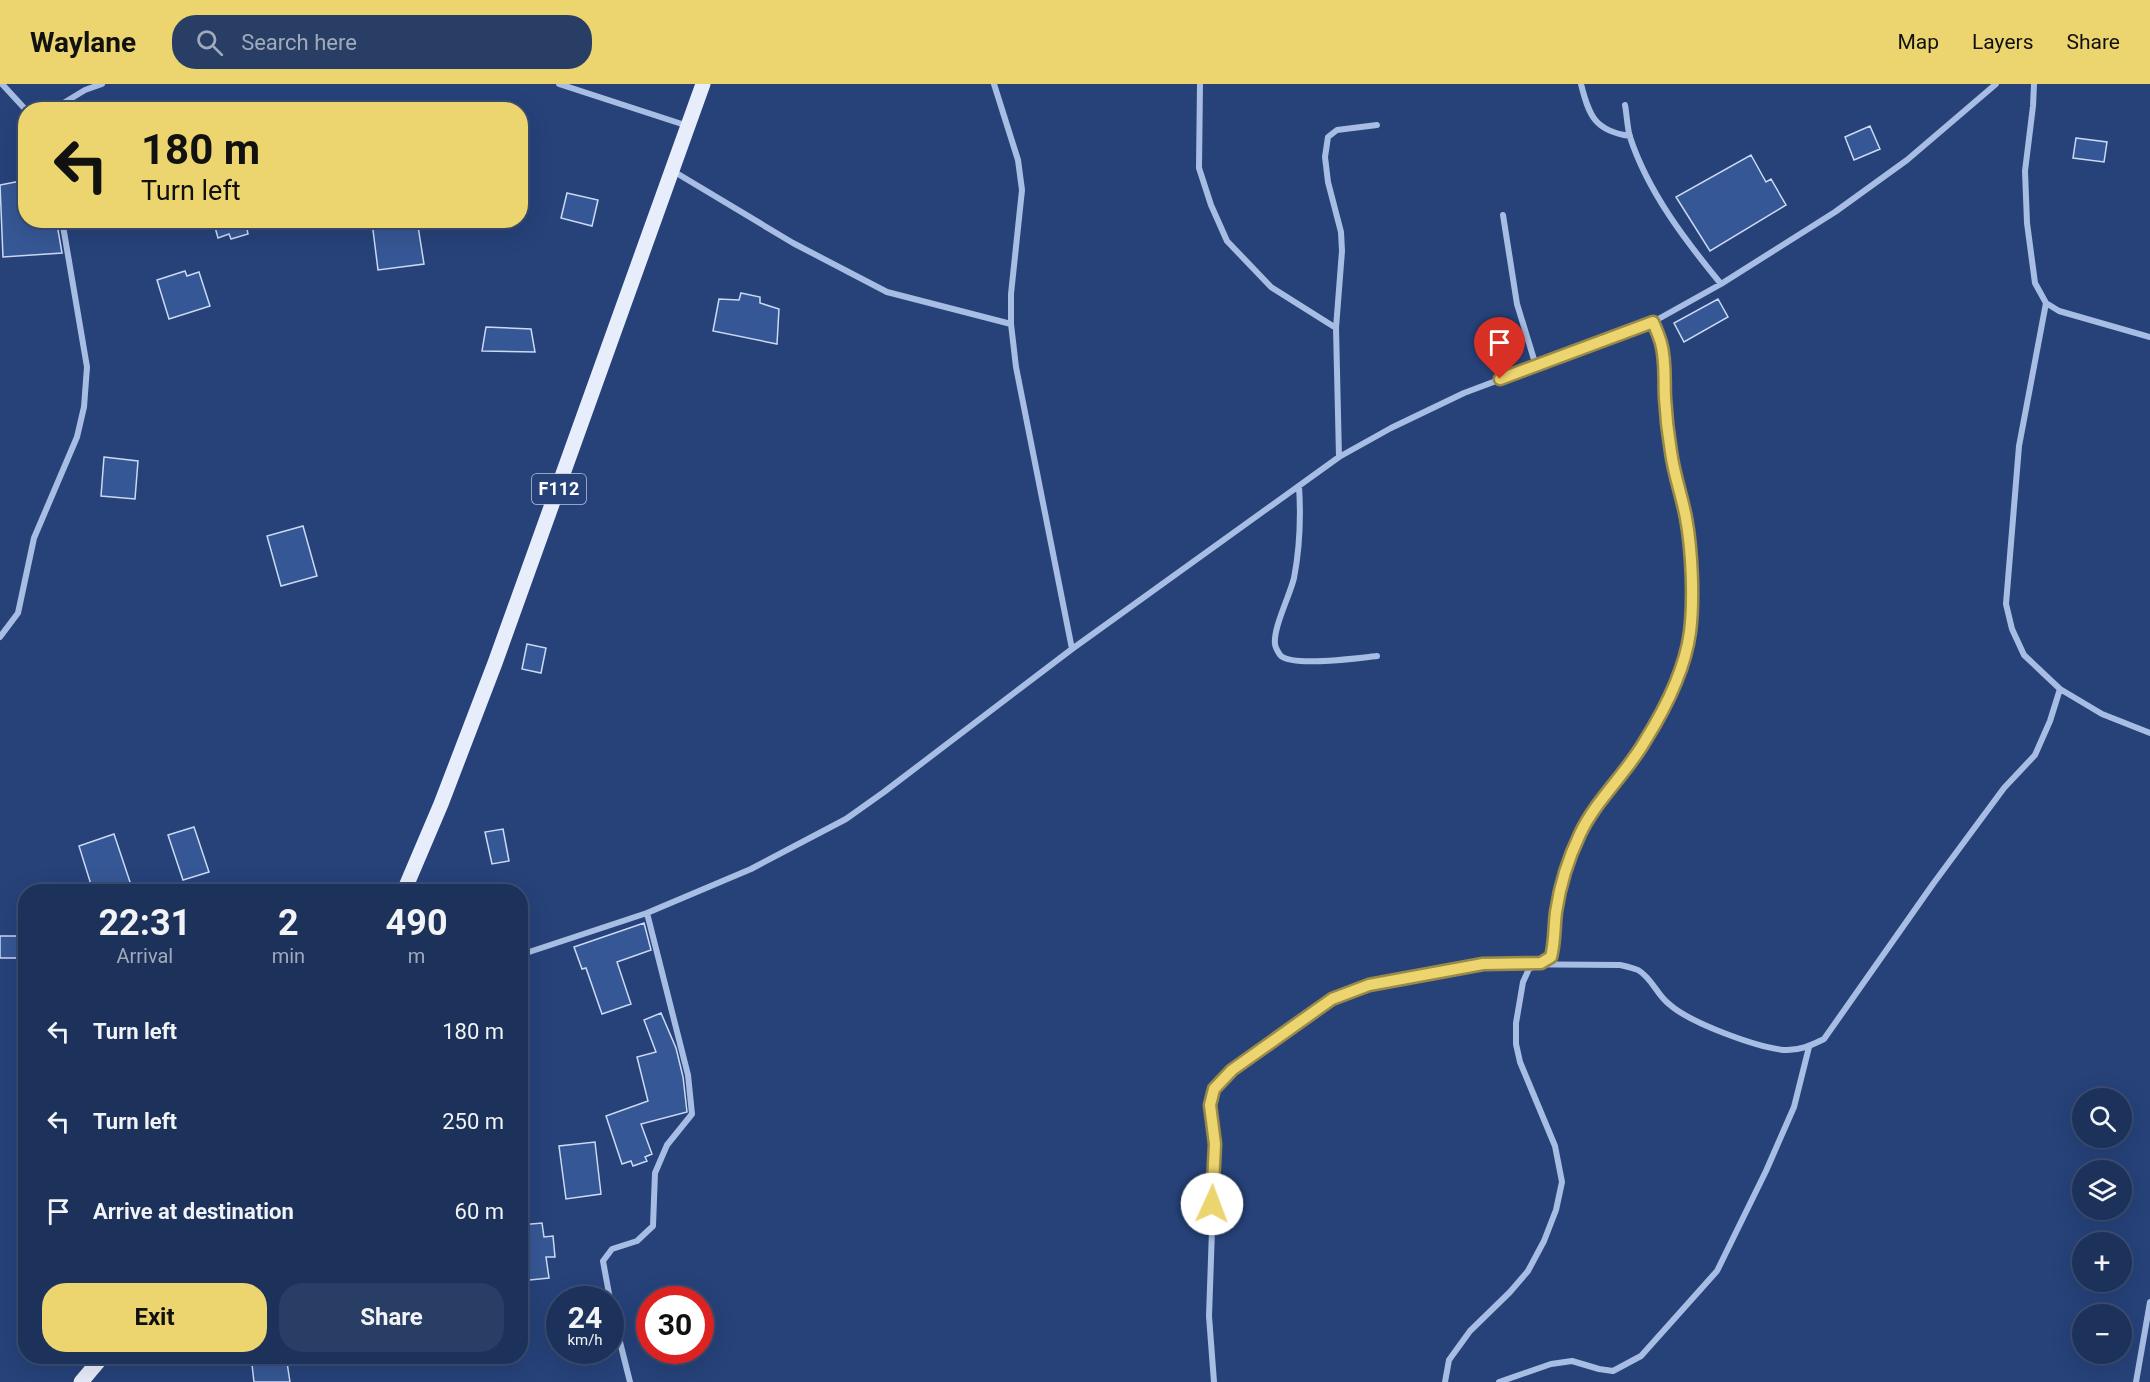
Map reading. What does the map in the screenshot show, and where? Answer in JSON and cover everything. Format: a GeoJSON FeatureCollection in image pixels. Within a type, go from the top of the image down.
{"type":"FeatureCollection","features":[{"type":"Feature","properties":{"kind":"main road","name":"F112"},"geometry":{"type":"LineString","coordinates":[[407,884],[441,804],[495,663],[703,84]]}},
{"type":"Feature","properties":{"kind":"main road"},"geometry":{"type":"LineString","coordinates":[[81,1382],[96,1364]]}},
{"type":"Feature","properties":{"kind":"street"},"geometry":{"type":"LineString","coordinates":[[2,84],[19,102]]}},
{"type":"Feature","properties":{"kind":"street"},"geometry":{"type":"LineString","coordinates":[[65,102],[85,90],[102,84]]}},
{"type":"Feature","properties":{"kind":"street"},"geometry":{"type":"LineString","coordinates":[[559,84],[688,126]]}},
{"type":"Feature","properties":{"kind":"street"},"geometry":{"type":"LineString","coordinates":[[994,84],[1018,160],[1022,190],[1011,294],[1011,324],[1016,367],[1072,649]]}},
{"type":"Feature","properties":{"kind":"street"},"geometry":{"type":"LineString","coordinates":[[1200,84],[1199,168],[1211,205],[1227,241],[1271,287],[1336,328]]}},
{"type":"Feature","properties":{"kind":"street"},"geometry":{"type":"LineString","coordinates":[[1581,84],[1587,106],[1601,128],[1612,134],[1630,136]]}},
{"type":"Feature","properties":{"kind":"street"},"geometry":{"type":"LineString","coordinates":[[528,952],[647,913],[751,869],[846,819],[1072,649],[1339,457],[1391,428],[1464,393],[1653,322],[1720,284],[1835,212],[1908,160],[1996,84]]}},
{"type":"Feature","properties":{"kind":"street"},"geometry":{"type":"LineString","coordinates":[[2034,84],[2025,171],[2035,283],[2046,303],[2059,311],[2150,337]]}},
{"type":"Feature","properties":{"kind":"street"},"geometry":{"type":"LineString","coordinates":[[1626,105],[1630,136],[1654,191],[1694,251],[1720,284]]}},
{"type":"Feature","properties":{"kind":"street"},"geometry":{"type":"LineString","coordinates":[[1339,457],[1336,328],[1342,251],[1341,232],[1328,182],[1325,157],[1328,137],[1337,130],[1377,125]]}},
{"type":"Feature","properties":{"kind":"street"},"geometry":{"type":"LineString","coordinates":[[673,171],[793,243],[887,292],[1011,324]]}},
{"type":"Feature","properties":{"kind":"street"},"geometry":{"type":"LineString","coordinates":[[1503,215],[1517,304],[1536,366]]}},
{"type":"Feature","properties":{"kind":"street"},"geometry":{"type":"LineString","coordinates":[[0,637],[18,613],[34,538],[77,437],[84,407],[87,367],[63,228]]}},
{"type":"Feature","properties":{"kind":"street"},"geometry":{"type":"LineString","coordinates":[[2046,303],[2019,446],[2006,604],[2012,629],[2024,655],[2060,689],[2102,714],[2150,733]]}},
{"type":"Feature","properties":{"kind":"street"},"geometry":{"type":"LineString","coordinates":[[1445,1382],[1449,1360],[1470,1331],[1528,1271],[1544,1241],[1556,1210],[1562,1182],[1555,1146],[1520,1062],[1516,1044],[1516,1023],[1523,982],[1529,969],[1551,957],[1561,883],[1581,832],[1602,798],[1623,774],[1658,719],[1681,667],[1690,632],[1691,569],[1686,519],[1674,472],[1668,432],[1665,365],[1661,343],[1653,322]]}},
{"type":"Feature","properties":{"kind":"street"},"geometry":{"type":"LineString","coordinates":[[1299,486],[1301,522],[1294,576],[1276,630],[1275,645],[1281,656],[1297,662],[1377,656]]}},
{"type":"Feature","properties":{"kind":"street"},"geometry":{"type":"LineString","coordinates":[[1214,1382],[1209,1316],[1215,1144],[1210,1105],[1214,1089],[1232,1070],[1332,999],[1369,985],[1483,964],[1620,965],[1637,970],[1648,978],[1667,1003],[1688,1018],[1744,1040],[1785,1050],[1809,1047],[1824,1039],[1996,798],[2035,755],[2050,721],[2060,689]]}},
{"type":"Feature","properties":{"kind":"street"},"geometry":{"type":"LineString","coordinates":[[607,1286],[603,1262],[612,1249],[637,1241],[652,1226],[655,1173],[667,1145],[692,1114],[688,1074],[647,913]]}},
{"type":"Feature","properties":{"kind":"street"},"geometry":{"type":"LineString","coordinates":[[1499,1382],[1551,1364],[1572,1361],[1613,1371],[1641,1356],[1717,1271],[1766,1171],[1794,1107],[1809,1047]]}},
{"type":"Feature","properties":{"kind":"street"},"geometry":{"type":"LineString","coordinates":[[2136,1382],[2150,1302]]}},
{"type":"Feature","properties":{"kind":"street"},"geometry":{"type":"LineString","coordinates":[[624,1357],[630,1382]]}},
{"type":"Feature","properties":{"kind":"building"},"geometry":{"type":"Polygon","coordinates":[[[1870,126],[1880,149],[1854,160],[1845,137],[1870,126]]]}},
{"type":"Feature","properties":{"kind":"building"},"geometry":{"type":"Polygon","coordinates":[[[2076,138],[2107,142],[2104,162],[2073,158],[2076,138]]]}},
{"type":"Feature","properties":{"kind":"building"},"geometry":{"type":"Polygon","coordinates":[[[1751,155],[1766,182],[1771,179],[1786,205],[1710,251],[1676,197],[1751,155]]]}},
{"type":"Feature","properties":{"kind":"building"},"geometry":{"type":"Polygon","coordinates":[[[18,182],[18,228],[58,228],[62,253],[3,257],[0,185],[18,182]]]}},
{"type":"Feature","properties":{"kind":"building"},"geometry":{"type":"Polygon","coordinates":[[[567,193],[598,200],[592,226],[561,218],[567,193]]]}},
{"type":"Feature","properties":{"kind":"building"},"geometry":{"type":"Polygon","coordinates":[[[215,228],[250,228],[247,229],[248,234],[231,239],[229,234],[218,238],[215,228]]]}},
{"type":"Feature","properties":{"kind":"building"},"geometry":{"type":"Polygon","coordinates":[[[373,228],[418,228],[424,264],[378,270],[373,228]]]}},
{"type":"Feature","properties":{"kind":"building"},"geometry":{"type":"Polygon","coordinates":[[[185,271],[187,276],[199,272],[210,306],[169,319],[157,280],[185,271]]]}},
{"type":"Feature","properties":{"kind":"building"},"geometry":{"type":"Polygon","coordinates":[[[741,293],[760,297],[760,303],[779,309],[777,344],[713,331],[719,299],[739,300],[741,293]]]}},
{"type":"Feature","properties":{"kind":"building"},"geometry":{"type":"Polygon","coordinates":[[[1718,299],[1728,317],[1684,342],[1674,323],[1718,299]]]}},
{"type":"Feature","properties":{"kind":"building"},"geometry":{"type":"Polygon","coordinates":[[[486,327],[531,329],[535,352],[482,351],[486,327]]]}},
{"type":"Feature","properties":{"kind":"building"},"geometry":{"type":"Polygon","coordinates":[[[104,457],[138,461],[135,499],[101,496],[104,457]]]}},
{"type":"Feature","properties":{"kind":"building"},"geometry":{"type":"Polygon","coordinates":[[[303,526],[317,576],[281,586],[267,536],[303,526]]]}},
{"type":"Feature","properties":{"kind":"building"},"geometry":{"type":"Polygon","coordinates":[[[527,644],[546,648],[541,673],[522,669],[527,644]]]}},
{"type":"Feature","properties":{"kind":"building"},"geometry":{"type":"Polygon","coordinates":[[[194,827],[209,872],[183,880],[168,835],[194,827]]]}},
{"type":"Feature","properties":{"kind":"building"},"geometry":{"type":"Polygon","coordinates":[[[503,829],[509,861],[492,864],[485,832],[503,829]]]}},
{"type":"Feature","properties":{"kind":"building"},"geometry":{"type":"Polygon","coordinates":[[[114,834],[131,884],[91,884],[79,846],[114,834]]]}},
{"type":"Feature","properties":{"kind":"building"},"geometry":{"type":"Polygon","coordinates":[[[644,923],[651,950],[617,962],[631,1004],[602,1014],[586,968],[582,969],[574,947],[644,923]]]}},
{"type":"Feature","properties":{"kind":"building"},"geometry":{"type":"Polygon","coordinates":[[[0,936],[18,936],[18,958],[0,958],[0,936]]]}},
{"type":"Feature","properties":{"kind":"building"},"geometry":{"type":"Polygon","coordinates":[[[661,1013],[676,1048],[683,1077],[687,1112],[641,1124],[652,1154],[645,1157],[647,1161],[633,1166],[631,1161],[622,1164],[606,1116],[648,1101],[637,1057],[656,1052],[644,1020],[661,1013]]]}},
{"type":"Feature","properties":{"kind":"building"},"geometry":{"type":"Polygon","coordinates":[[[595,1142],[601,1194],[566,1199],[559,1146],[595,1142]]]}},
{"type":"Feature","properties":{"kind":"building"},"geometry":{"type":"Polygon","coordinates":[[[542,1223],[544,1237],[553,1236],[555,1257],[546,1257],[549,1278],[528,1280],[528,1224],[542,1223]]]}},
{"type":"Feature","properties":{"kind":"building"},"geometry":{"type":"Polygon","coordinates":[[[252,1364],[287,1364],[290,1382],[254,1382],[252,1364]]]}},
{"type":"Feature","properties":{"kind":"route"},"geometry":{"type":"LineString","coordinates":[[1212,1204],[1215,1144],[1210,1105],[1214,1089],[1232,1070],[1332,999],[1369,985],[1483,964],[1541,963],[1551,957],[1561,883],[1581,832],[1602,798],[1623,774],[1644,743],[1658,719],[1681,667],[1690,632],[1691,569],[1686,519],[1674,472],[1668,432],[1665,365],[1661,343],[1653,322],[1500,379]]}}]}
